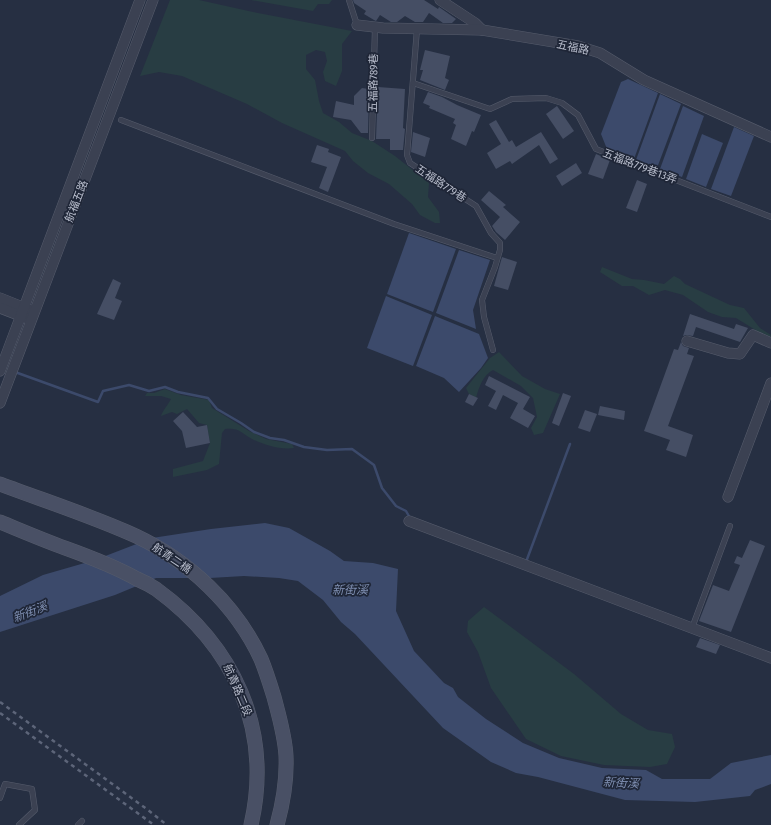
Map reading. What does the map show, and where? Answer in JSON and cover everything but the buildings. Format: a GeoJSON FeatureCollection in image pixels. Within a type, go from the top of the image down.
{"type":"FeatureCollection","features":[{"type":"Feature","properties":{"kind":"street","name":"航福五路"},"geometry":{"type":"LineString","coordinates":[[1,369],[140,0]]}},
{"type":"Feature","properties":{"kind":"street","name":"航福五路"},"geometry":{"type":"LineString","coordinates":[[0,403],[32,315],[153,0]]}},
{"type":"Feature","properties":{"kind":"street"},"geometry":{"type":"LineString","coordinates":[[440,0],[475,23],[482,30]]}},
{"type":"Feature","properties":{"kind":"street","name":"五福路"},"geometry":{"type":"LineString","coordinates":[[357,24],[375,27],[482,30],[578,46],[600,53],[644,80],[771,137]]}},
{"type":"Feature","properties":{"kind":"street"},"geometry":{"type":"LineString","coordinates":[[0,298],[32,315]]}},
{"type":"Feature","properties":{"kind":"street"},"geometry":{"type":"LineString","coordinates":[[0,308],[22,311]]}},
{"type":"Feature","properties":{"kind":"street"},"geometry":{"type":"LineString","coordinates":[[687,341],[728,353],[740,354],[753,335],[771,343]]}},
{"type":"Feature","properties":{"kind":"street"},"geometry":{"type":"LineString","coordinates":[[728,497],[771,384]]}},
{"type":"Feature","properties":{"kind":"street","name":"航青二橋"},"geometry":{"type":"LineString","coordinates":[[0,484],[137,536],[163,551],[196,574],[222,600],[246,633],[261,660],[281,724],[286,756],[285,782],[277,825]]}},
{"type":"Feature","properties":{"kind":"street"},"geometry":{"type":"LineString","coordinates":[[409,521],[771,658]]}},
{"type":"Feature","properties":{"kind":"street","name":"航青路二段"},"geometry":{"type":"LineString","coordinates":[[0,522],[124,572],[155,589],[195,623],[209,638],[225,660],[249,711],[254,740],[257,775],[251,825]]}},
{"type":"Feature","properties":{"kind":"lane"},"geometry":{"type":"LineString","coordinates":[[349,0],[357,24]]}},
{"type":"Feature","properties":{"kind":"lane","name":"五福路789巷"},"geometry":{"type":"LineString","coordinates":[[372,138],[375,27]]}},
{"type":"Feature","properties":{"kind":"lane","name":"五福路779巷"},"geometry":{"type":"LineString","coordinates":[[417,29],[407,155],[410,163],[476,206],[489,226],[491,233],[500,243],[498,258]]}},
{"type":"Feature","properties":{"kind":"lane","name":"五福路779巷13弄"},"geometry":{"type":"LineString","coordinates":[[413,83],[490,109],[512,99],[546,98],[562,103],[578,115],[596,149],[771,217]]}},
{"type":"Feature","properties":{"kind":"lane"},"geometry":{"type":"LineString","coordinates":[[121,120],[394,224],[498,258],[482,300],[484,317],[493,350]]}},
{"type":"Feature","properties":{"kind":"lane"},"geometry":{"type":"LineString","coordinates":[[692,628],[730,526]]}},
{"type":"Feature","properties":{"kind":"lane"},"geometry":{"type":"LineString","coordinates":[[0,798],[5,784],[32,789],[35,810],[19,825]]}},
{"type":"Feature","properties":{"kind":"green space"},"geometry":{"type":"Polygon","coordinates":[[[170,0],[199,0],[352,31],[342,44],[342,71],[336,86],[325,81],[323,72],[327,61],[325,52],[316,50],[306,55],[306,69],[315,80],[323,113],[339,122],[352,133],[372,141],[395,156],[429,183],[428,197],[439,212],[440,223],[435,223],[420,215],[412,204],[389,184],[368,173],[353,161],[345,151],[282,123],[247,104],[182,76],[159,72],[140,76],[170,0]]]}},
{"type":"Feature","properties":{"kind":"green space"},"geometry":{"type":"Polygon","coordinates":[[[251,0],[332,0],[329,4],[318,4],[313,11],[251,0]]]}},
{"type":"Feature","properties":{"kind":"green space"},"geometry":{"type":"Polygon","coordinates":[[[602,267],[632,279],[664,284],[674,276],[685,284],[730,305],[744,308],[760,328],[771,335],[770,339],[736,318],[722,317],[708,312],[683,295],[665,290],[649,295],[633,286],[622,286],[600,272],[602,267]]]}},
{"type":"Feature","properties":{"kind":"green space"},"geometry":{"type":"Polygon","coordinates":[[[499,352],[522,376],[545,389],[560,394],[543,433],[534,435],[531,428],[537,417],[533,398],[521,386],[493,370],[484,378],[476,398],[469,394],[466,388],[490,358],[499,352]]]}},
{"type":"Feature","properties":{"kind":"green space"},"geometry":{"type":"Polygon","coordinates":[[[165,389],[181,395],[209,400],[212,408],[249,431],[266,439],[292,444],[294,448],[279,448],[268,445],[254,440],[238,430],[225,429],[222,433],[219,464],[207,470],[173,477],[173,469],[203,461],[210,443],[207,425],[199,423],[187,409],[177,414],[172,412],[161,416],[171,399],[161,396],[145,396],[147,393],[154,393],[165,389]]]}},
{"type":"Feature","properties":{"kind":"green space"},"geometry":{"type":"Polygon","coordinates":[[[484,607],[574,674],[621,714],[648,730],[672,734],[675,747],[667,764],[650,767],[604,765],[561,756],[526,739],[491,688],[478,652],[467,632],[468,621],[484,607]]]}},
{"type":"Feature","properties":{"kind":"water"},"geometry":{"type":"Polygon","coordinates":[[[628,79],[658,93],[634,159],[607,149],[601,134],[621,82],[628,79]]]}},
{"type":"Feature","properties":{"kind":"water"},"geometry":{"type":"Polygon","coordinates":[[[660,94],[681,104],[657,168],[636,160],[660,94]]]}},
{"type":"Feature","properties":{"kind":"water"},"geometry":{"type":"Polygon","coordinates":[[[683,106],[704,116],[682,177],[660,169],[683,106]]]}},
{"type":"Feature","properties":{"kind":"water"},"geometry":{"type":"Polygon","coordinates":[[[734,127],[754,136],[731,196],[711,189],[734,127]]]}},
{"type":"Feature","properties":{"kind":"water"},"geometry":{"type":"Polygon","coordinates":[[[702,134],[723,143],[706,187],[686,179],[702,134]]]}},
{"type":"Feature","properties":{"kind":"water"},"geometry":{"type":"Polygon","coordinates":[[[409,233],[456,249],[433,312],[387,294],[409,233]]]}},
{"type":"Feature","properties":{"kind":"water"},"geometry":{"type":"Polygon","coordinates":[[[459,250],[490,260],[473,310],[476,329],[436,313],[459,250]]]}},
{"type":"Feature","properties":{"kind":"water"},"geometry":{"type":"Polygon","coordinates":[[[386,296],[432,315],[413,366],[367,348],[386,296]]]}},
{"type":"Feature","properties":{"kind":"water"},"geometry":{"type":"Polygon","coordinates":[[[435,316],[479,334],[488,358],[459,392],[444,378],[416,366],[435,316]]]}},
{"type":"Feature","properties":{"kind":"water","name":"新街溪"},"geometry":{"type":"Polygon","coordinates":[[[265,523],[289,528],[330,551],[344,561],[373,563],[398,569],[396,611],[414,651],[444,683],[453,688],[458,697],[486,719],[523,743],[559,758],[602,768],[646,770],[662,779],[710,779],[731,763],[771,755],[771,784],[755,790],[750,796],[695,802],[625,800],[538,777],[516,773],[491,762],[443,728],[355,634],[341,622],[323,600],[298,581],[279,578],[244,576],[210,578],[156,578],[115,595],[0,632],[0,596],[43,575],[95,560],[152,538],[265,523]]]}},
{"type":"Feature","properties":{"kind":"waterway"},"geometry":{"type":"LineString","coordinates":[[15,372],[98,402],[103,391],[129,385],[149,391],[165,387],[178,392],[208,398],[217,409],[254,432],[270,438],[284,440],[304,447],[327,450],[352,449],[374,465],[382,488],[396,506],[406,511],[410,518]]}},
{"type":"Feature","properties":{"kind":"waterway"},"geometry":{"type":"LineString","coordinates":[[526,562],[570,444]]}},
{"type":"Feature","properties":{"kind":"railway"},"geometry":{"type":"LineString","coordinates":[[0,702],[167,825]]}},
{"type":"Feature","properties":{"kind":"railway"},"geometry":{"type":"LineString","coordinates":[[0,713],[154,825]]}}]}
